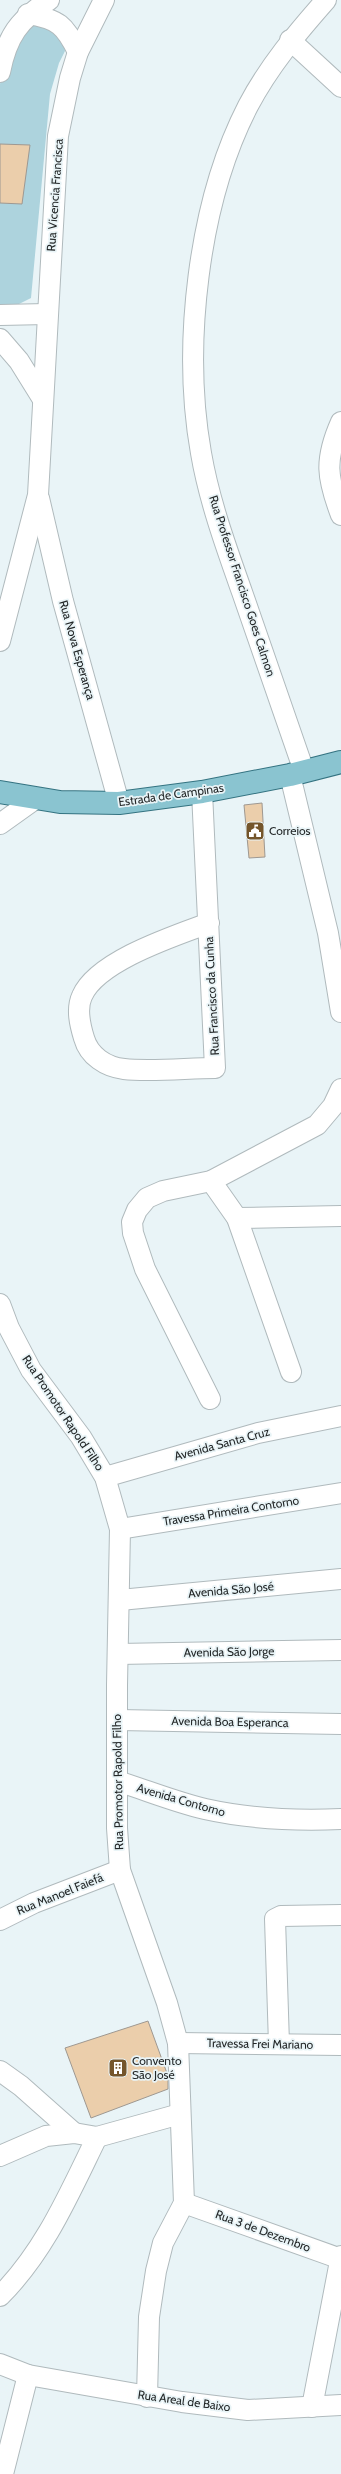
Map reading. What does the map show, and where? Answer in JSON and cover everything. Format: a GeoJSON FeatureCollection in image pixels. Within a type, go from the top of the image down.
{"type":"FeatureCollection","features":[{"type":"Feature","properties":{"kind":"main road","name":"Estrada de Campinas"},"geometry":{"type":"LineString","coordinates":[[0,792],[35,799],[119,804],[202,792],[297,773],[341,762]]}},
{"type":"Feature","properties":{"kind":"street"},"geometry":{"type":"LineString","coordinates":[[0,72],[9,42],[28,14],[49,0]]}},
{"type":"Feature","properties":{"kind":"street","name":"Rua Vicencia Francisca"},"geometry":{"type":"LineString","coordinates":[[0,641],[38,495],[42,398],[58,136],[70,78],[78,52],[104,0]]}},
{"type":"Feature","properties":{"kind":"street","name":"Rua Professor Francisco Goes Calmon"},"geometry":{"type":"LineString","coordinates":[[326,0],[290,40],[248,106],[232,141],[218,181],[207,225],[198,291],[194,360],[201,454],[222,534],[297,773],[334,934],[341,1012]]}},
{"type":"Feature","properties":{"kind":"street"},"geometry":{"type":"LineString","coordinates":[[28,14],[56,21],[69,33],[78,52]]}},
{"type":"Feature","properties":{"kind":"street"},"geometry":{"type":"LineString","coordinates":[[290,40],[341,87]]}},
{"type":"Feature","properties":{"kind":"street"},"geometry":{"type":"LineString","coordinates":[[0,315],[47,314]]}},
{"type":"Feature","properties":{"kind":"street"},"geometry":{"type":"LineString","coordinates":[[0,339],[19,361],[42,398]]}},
{"type":"Feature","properties":{"kind":"street"},"geometry":{"type":"LineString","coordinates":[[341,422],[328,459],[330,485],[341,515]]}},
{"type":"Feature","properties":{"kind":"street","name":"Rua Nova Esperança"},"geometry":{"type":"LineString","coordinates":[[38,495],[63,601],[119,804]]}},
{"type":"Feature","properties":{"kind":"street","name":"Rua Francisco da Cunha"},"geometry":{"type":"LineString","coordinates":[[202,792],[209,923],[216,1068],[124,1069],[100,1062],[86,1045],[79,1020],[82,996],[95,979],[120,960],[163,940],[209,923]]}},
{"type":"Feature","properties":{"kind":"street"},"geometry":{"type":"LineString","coordinates":[[0,824],[35,799]]}},
{"type":"Feature","properties":{"kind":"street"},"geometry":{"type":"LineString","coordinates":[[210,1400],[145,1269],[138,1250],[132,1222],[136,1210],[147,1198],[163,1190],[211,1181],[317,1124],[333,1106],[341,1089]]}},
{"type":"Feature","properties":{"kind":"street"},"geometry":{"type":"LineString","coordinates":[[211,1181],[237,1218],[291,1372]]}},
{"type":"Feature","properties":{"kind":"street"},"geometry":{"type":"LineString","coordinates":[[237,1218],[341,1216]]}},
{"type":"Feature","properties":{"kind":"street","name":"Rua Promotor Rapold Filho"},"geometry":{"type":"LineString","coordinates":[[0,1304],[9,1328],[31,1370],[81,1437],[105,1477],[120,1529],[117,1781],[117,1828],[120,1870],[167,2003],[178,2043],[184,2203]]}},
{"type":"Feature","properties":{"kind":"street","name":"Avenida Santa Cruz"},"geometry":{"type":"LineString","coordinates":[[105,1477],[258,1433],[341,1416]]}},
{"type":"Feature","properties":{"kind":"street","name":"Travessa Primeira Contorno"},"geometry":{"type":"LineString","coordinates":[[120,1529],[341,1493]]}},
{"type":"Feature","properties":{"kind":"street","name":"Avenida São José"},"geometry":{"type":"LineString","coordinates":[[120,1600],[341,1579]]}},
{"type":"Feature","properties":{"kind":"street","name":"Avenida São Jorge"},"geometry":{"type":"LineString","coordinates":[[118,1654],[341,1650]]}},
{"type":"Feature","properties":{"kind":"street","name":"Avenida Boa Esperanca"},"geometry":{"type":"LineString","coordinates":[[118,1720],[341,1724]]}},
{"type":"Feature","properties":{"kind":"street","name":"Avenida Contorno"},"geometry":{"type":"LineString","coordinates":[[117,1781],[203,1808],[240,1816],[290,1821],[341,1819]]}},
{"type":"Feature","properties":{"kind":"street","name":"Rua Manoel Faiefá"},"geometry":{"type":"LineString","coordinates":[[0,1920],[34,1902],[120,1870]]}},
{"type":"Feature","properties":{"kind":"street"},"geometry":{"type":"LineString","coordinates":[[279,2044],[275,1921],[278,1916],[341,1915]]}},
{"type":"Feature","properties":{"kind":"street","name":"Travessa Frei Mariano"},"geometry":{"type":"LineString","coordinates":[[178,2043],[341,2045]]}},
{"type":"Feature","properties":{"kind":"street"},"geometry":{"type":"LineString","coordinates":[[0,2072],[21,2086],[74,2133]]}},
{"type":"Feature","properties":{"kind":"street"},"geometry":{"type":"LineString","coordinates":[[0,2156],[46,2136],[74,2133],[97,2137],[180,2114]]}},
{"type":"Feature","properties":{"kind":"street"},"geometry":{"type":"LineString","coordinates":[[0,2296],[38,2251],[60,2212],[97,2137]]}},
{"type":"Feature","properties":{"kind":"street"},"geometry":{"type":"LineString","coordinates":[[147,2397],[149,2317],[156,2270],[163,2243],[184,2203]]}},
{"type":"Feature","properties":{"kind":"street","name":"Rua 3 de Dezembro"},"geometry":{"type":"LineString","coordinates":[[184,2203],[341,2258]]}},
{"type":"Feature","properties":{"kind":"street"},"geometry":{"type":"LineString","coordinates":[[312,2407],[341,2258]]}},
{"type":"Feature","properties":{"kind":"street","name":"Rua Areal de Baixo"},"geometry":{"type":"LineString","coordinates":[[0,2364],[28,2375],[147,2397],[248,2410],[341,2405]]}},
{"type":"Feature","properties":{"kind":"street"},"geometry":{"type":"LineString","coordinates":[[3,2474],[28,2375]]}},
{"type":"Feature","properties":{"kind":"shaded area"},"geometry":{"type":"Polygon","coordinates":[[[33,20],[64,39],[65,51],[59,63],[50,94],[31,298],[13,307],[0,306],[0,84],[4,66],[33,20]]]}},
{"type":"Feature","properties":{"kind":"building"},"geometry":{"type":"Polygon","coordinates":[[[0,144],[30,145],[22,204],[0,203],[0,144]]]}},
{"type":"Feature","properties":{"kind":"building","name":"Correios"},"geometry":{"type":"Polygon","coordinates":[[[262,803],[265,857],[249,858],[244,805],[262,803]]]}},
{"type":"Feature","properties":{"kind":"building","name":"Convento São José"},"geometry":{"type":"Polygon","coordinates":[[[148,2021],[168,2076],[168,2089],[91,2118],[65,2048],[148,2021]]]}},
{"type":"Feature","properties":{"kind":"place","name":"Correios"},"geometry":{"type":"Point","coordinates":[255,831]}},
{"type":"Feature","properties":{"kind":"place","name":"Convento São José"},"geometry":{"type":"Point","coordinates":[118,2068]}}]}
